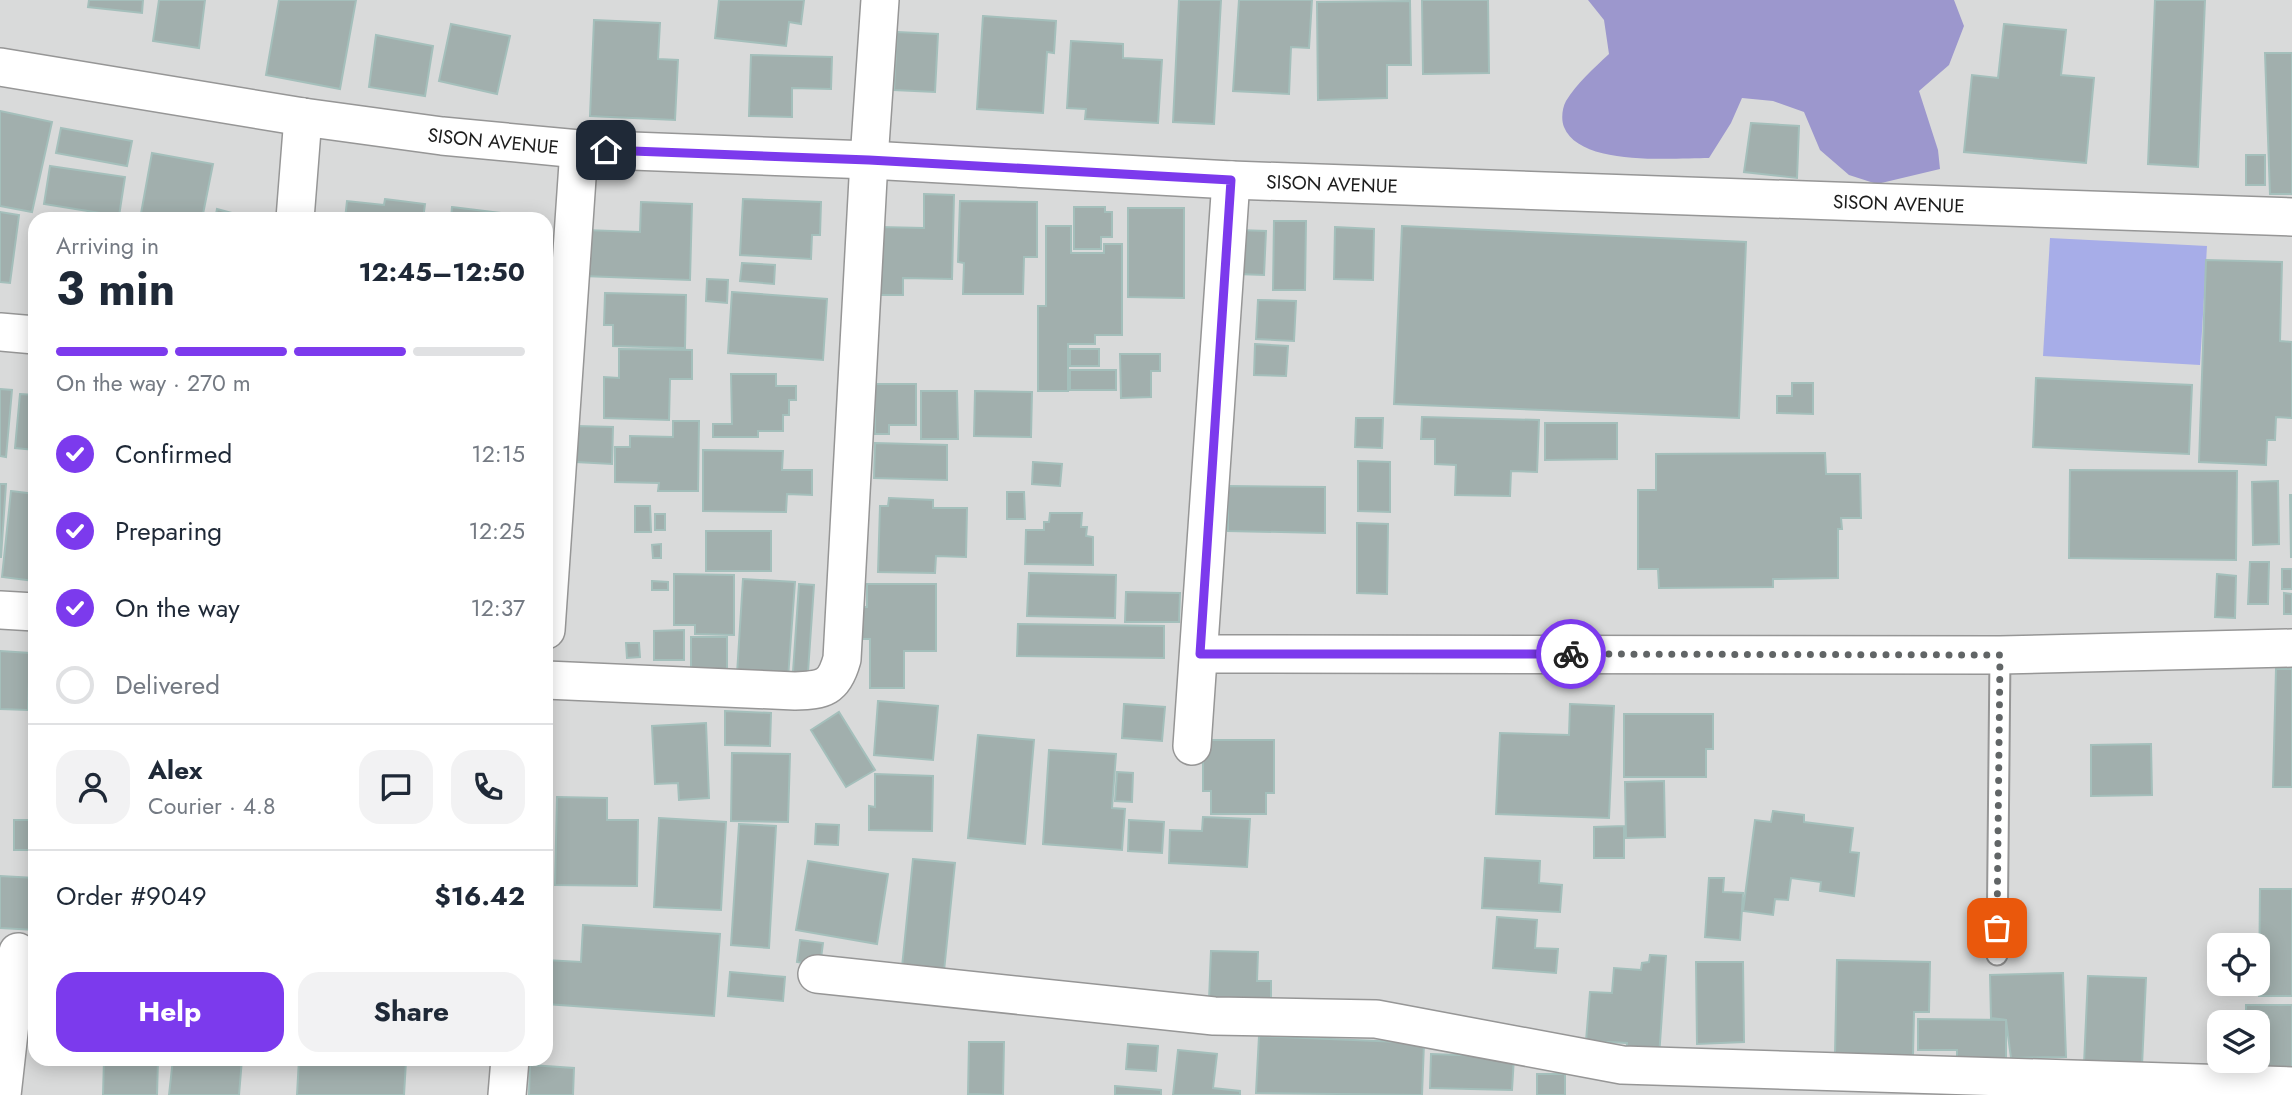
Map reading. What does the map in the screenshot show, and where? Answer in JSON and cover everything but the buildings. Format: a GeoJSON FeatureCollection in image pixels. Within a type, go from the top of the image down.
{"type":"FeatureCollection","features":[{"type":"Feature","properties":{"kind":"street"},"geometry":{"type":"LineString","coordinates":[[553,680],[812,691],[828,685],[838,675],[842,659],[880,0]]}},
{"type":"Feature","properties":{"kind":"street","name":"SISON AVENUE"},"geometry":{"type":"LineString","coordinates":[[0,67],[303,117],[442,136],[579,149],[869,160],[1231,180],[2292,217]]}},
{"type":"Feature","properties":{"kind":"street"},"geometry":{"type":"LineString","coordinates":[[296,212],[303,117]]}},
{"type":"Feature","properties":{"kind":"street"},"geometry":{"type":"LineString","coordinates":[[553,527],[579,149]]}},
{"type":"Feature","properties":{"kind":"street"},"geometry":{"type":"LineString","coordinates":[[1192,746],[1231,180]]}},
{"type":"Feature","properties":{"kind":"street"},"geometry":{"type":"LineString","coordinates":[[0,332],[28,334]]}},
{"type":"Feature","properties":{"kind":"street"},"geometry":{"type":"LineString","coordinates":[[0,610],[28,612]]}},
{"type":"Feature","properties":{"kind":"street"},"geometry":{"type":"LineString","coordinates":[[1200,654],[2000,655],[2292,648]]}},
{"type":"Feature","properties":{"kind":"street"},"geometry":{"type":"LineString","coordinates":[[2,1095],[18,952]]}},
{"type":"Feature","properties":{"kind":"street"},"geometry":{"type":"LineString","coordinates":[[817,974],[1214,1016],[1376,1018],[1622,1065],[2292,1086]]}},
{"type":"Feature","properties":{"kind":"street"},"geometry":{"type":"LineString","coordinates":[[507,1095],[509,1066]]}},
{"type":"Feature","properties":{"kind":"lane"},"geometry":{"type":"LineString","coordinates":[[1997,955],[2000,655]]}},
{"type":"Feature","properties":{"kind":"shaded area"},"geometry":{"type":"Polygon","coordinates":[[[0,0],[2292,0],[2292,1095],[0,1095],[0,0]]]}},
{"type":"Feature","properties":{"kind":"shaded area"},"geometry":{"type":"Polygon","coordinates":[[[1588,0],[1954,0],[1964,26],[1949,65],[1919,91],[1938,150],[1940,169],[1877,184],[1849,175],[1820,150],[1804,112],[1773,101],[1742,98],[1731,123],[1709,158],[1629,158],[1588,149],[1573,140],[1564,127],[1562,118],[1570,94],[1609,54],[1604,20],[1588,0]]]}},
{"type":"Feature","properties":{"kind":"shaded area"},"geometry":{"type":"Polygon","coordinates":[[[2050,238],[2207,246],[2200,365],[2043,356],[2050,238]]]}},
{"type":"Feature","properties":{"kind":"way so far"},"geometry":{"type":"LineString","coordinates":[[1571,654],[2000,655],[1997,928]]}},
{"type":"Feature","properties":{"kind":"route"},"geometry":{"type":"LineString","coordinates":[[606,150],[869,160],[1231,180],[1200,654],[1571,654]]}}]}
